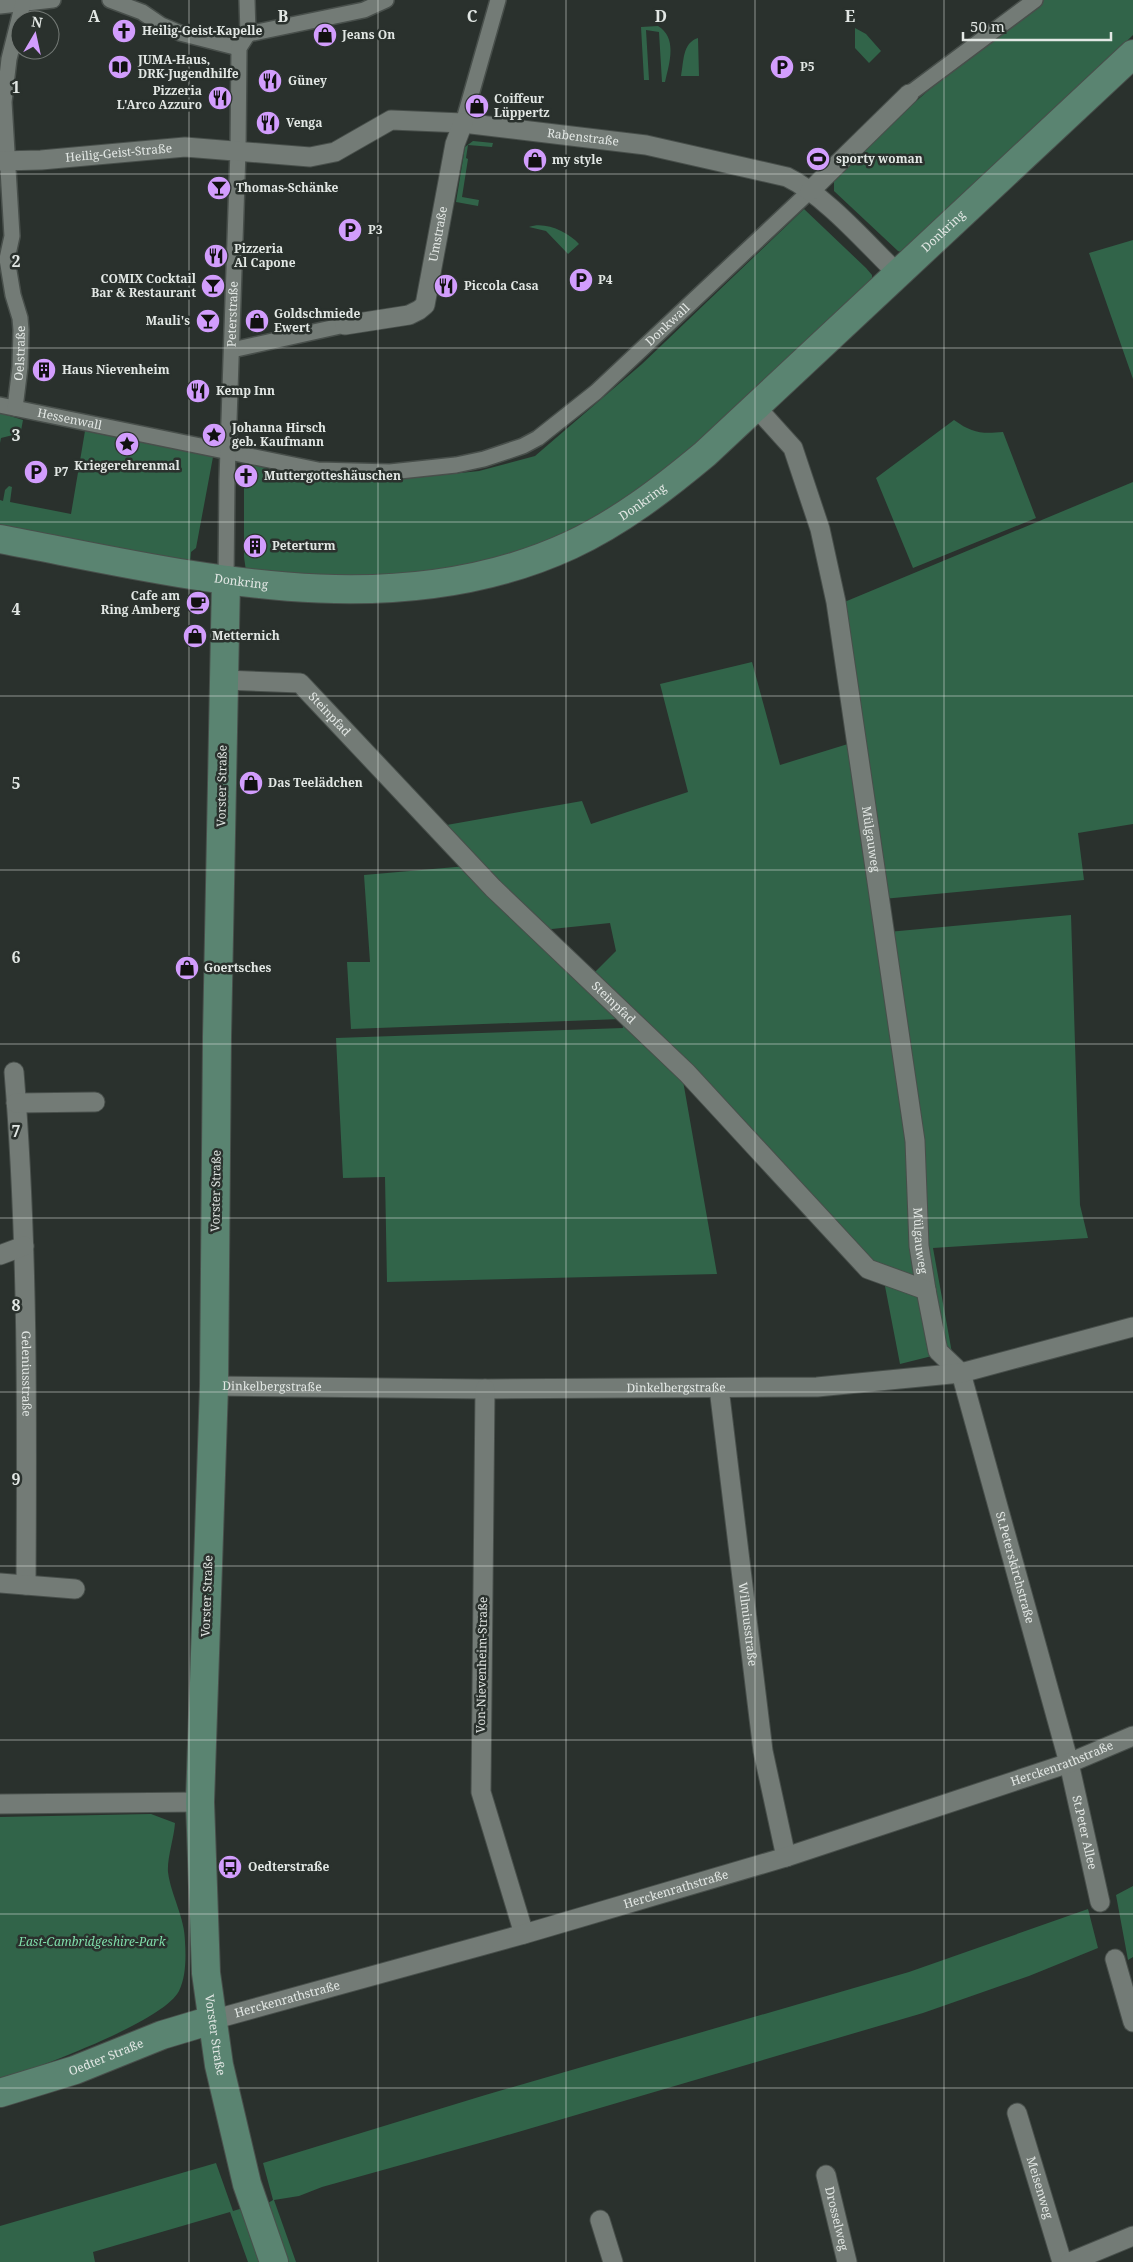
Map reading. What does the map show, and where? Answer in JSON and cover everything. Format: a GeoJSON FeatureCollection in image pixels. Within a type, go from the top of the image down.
{"type":"FeatureCollection","features":[{"type":"Feature","properties":{"kind":"main road","name":"Donkring"},"geometry":{"type":"LineString","coordinates":[[0,539],[226,580],[299,587],[391,588],[474,577],[526,564],[571,545],[623,517],[676,478],[756,407],[1133,54]]}},
{"type":"Feature","properties":{"kind":"main road","name":"Vorster Straße"},"geometry":{"type":"LineString","coordinates":[[226,580],[214,1386],[200,1802],[206,1973],[218,2064],[247,2184],[274,2262]]}},
{"type":"Feature","properties":{"kind":"main road","name":"Oedter Straße"},"geometry":{"type":"LineString","coordinates":[[0,2093],[75,2070],[162,2034],[212,2020]]}},
{"type":"Feature","properties":{"kind":"street"},"geometry":{"type":"LineString","coordinates":[[0,6],[53,0]]}},
{"type":"Feature","properties":{"kind":"street"},"geometry":{"type":"LineString","coordinates":[[110,0],[142,12],[160,25],[180,33],[239,48],[248,34],[247,0]]}},
{"type":"Feature","properties":{"kind":"street"},"geometry":{"type":"LineString","coordinates":[[248,34],[364,10],[386,0]]}},
{"type":"Feature","properties":{"kind":"street","name":"Umstraße"},"geometry":{"type":"LineString","coordinates":[[232,350],[345,326],[409,315],[425,305],[456,144],[498,0]]}},
{"type":"Feature","properties":{"kind":"street","name":"Donkwall"},"geometry":{"type":"LineString","coordinates":[[228,453],[310,469],[366,472],[456,466],[523,446],[561,421],[610,380],[810,191],[909,94],[1035,0]]}},
{"type":"Feature","properties":{"kind":"street","name":"Oelstraße"},"geometry":{"type":"LineString","coordinates":[[7,406],[20,367],[21,330],[20,318],[13,295],[8,259],[12,236],[3,161],[5,81],[23,3]]}},
{"type":"Feature","properties":{"kind":"street","name":"Peterstraße"},"geometry":{"type":"LineString","coordinates":[[226,580],[239,48]]}},
{"type":"Feature","properties":{"kind":"street","name":"Rabenstraße"},"geometry":{"type":"LineString","coordinates":[[238,150],[273,155],[310,157],[335,152],[391,120],[463,123],[660,147],[771,172],[794,180],[810,191],[897,273]]}},
{"type":"Feature","properties":{"kind":"street","name":"Heilig-Geist-Straße"},"geometry":{"type":"LineString","coordinates":[[3,161],[41,160],[185,147],[238,150]]}},
{"type":"Feature","properties":{"kind":"street","name":"Hessenwall"},"geometry":{"type":"LineString","coordinates":[[7,406],[209,447],[228,453]]}},
{"type":"Feature","properties":{"kind":"street","name":"Mülgauweg"},"geometry":{"type":"LineString","coordinates":[[756,407],[793,448],[820,529],[836,602],[915,1141],[919,1246],[926,1290]]}},
{"type":"Feature","properties":{"kind":"street","name":"Steinpfad"},"geometry":{"type":"LineString","coordinates":[[224,680],[300,683],[493,888],[687,1073],[868,1268],[926,1290]]}},
{"type":"Feature","properties":{"kind":"street","name":"Geleniusstraße"},"geometry":{"type":"LineString","coordinates":[[14,1072],[24,1246],[27,1374],[26,1585]]}},
{"type":"Feature","properties":{"kind":"street"},"geometry":{"type":"LineString","coordinates":[[16,1103],[95,1102]]}},
{"type":"Feature","properties":{"kind":"street"},"geometry":{"type":"LineString","coordinates":[[0,1255],[24,1246]]}},
{"type":"Feature","properties":{"kind":"street"},"geometry":{"type":"LineString","coordinates":[[926,1290],[938,1350],[961,1373]]}},
{"type":"Feature","properties":{"kind":"street","name":"Dinkelbergstraße"},"geometry":{"type":"LineString","coordinates":[[214,1386],[485,1389],[817,1387],[961,1373],[1133,1327]]}},
{"type":"Feature","properties":{"kind":"street","name":"St.Peterskirchstraße"},"geometry":{"type":"LineString","coordinates":[[961,1373],[1069,1763]]}},
{"type":"Feature","properties":{"kind":"street","name":"Wilmiusstraße"},"geometry":{"type":"LineString","coordinates":[[719,1388],[763,1751],[786,1857]]}},
{"type":"Feature","properties":{"kind":"street","name":"Von-Nievenheim-Straße"},"geometry":{"type":"LineString","coordinates":[[485,1389],[481,1792],[524,1934]]}},
{"type":"Feature","properties":{"kind":"street"},"geometry":{"type":"LineString","coordinates":[[0,1583],[75,1589]]}},
{"type":"Feature","properties":{"kind":"street","name":"Herckenrathstraße"},"geometry":{"type":"LineString","coordinates":[[212,2020],[524,1934],[786,1857],[1069,1763],[1133,1736]]}},
{"type":"Feature","properties":{"kind":"street","name":"St.Peter Allee"},"geometry":{"type":"LineString","coordinates":[[1069,1763],[1100,1902]]}},
{"type":"Feature","properties":{"kind":"street"},"geometry":{"type":"LineString","coordinates":[[0,1804],[200,1802]]}},
{"type":"Feature","properties":{"kind":"street"},"geometry":{"type":"LineString","coordinates":[[1115,1959],[1133,2022]]}},
{"type":"Feature","properties":{"kind":"street","name":"Meisenweg"},"geometry":{"type":"LineString","coordinates":[[1016,2112],[1062,2262]]}},
{"type":"Feature","properties":{"kind":"street","name":"Drosselweg"},"geometry":{"type":"LineString","coordinates":[[826,2175],[847,2262]]}},
{"type":"Feature","properties":{"kind":"street"},"geometry":{"type":"LineString","coordinates":[[600,2220],[613,2262]]}},
{"type":"Feature","properties":{"kind":"street"},"geometry":{"type":"LineString","coordinates":[[1070,2262],[1133,2236]]}},
{"type":"Feature","properties":{"kind":"green space"},"geometry":{"type":"Polygon","coordinates":[[[1044,0],[1133,0],[1133,35],[911,251],[903,253],[898,251],[834,191],[834,178],[879,134],[965,58],[1044,0]]]}},
{"type":"Feature","properties":{"kind":"green space"},"geometry":{"type":"Polygon","coordinates":[[[658,26],[668,37],[670,44],[670,60],[665,82],[662,82],[659,32],[646,30],[649,80],[644,80],[641,27],[658,26]]]}},
{"type":"Feature","properties":{"kind":"green space"},"geometry":{"type":"Polygon","coordinates":[[[855,28],[866,34],[881,51],[869,63],[855,48],[855,28]]]}},
{"type":"Feature","properties":{"kind":"green space"},"geometry":{"type":"Polygon","coordinates":[[[698,38],[699,76],[681,76],[686,49],[693,40],[698,38]]]}},
{"type":"Feature","properties":{"kind":"green space"},"geometry":{"type":"Polygon","coordinates":[[[473,141],[493,143],[492,147],[468,145],[466,158],[468,159],[462,197],[479,200],[478,206],[456,202],[465,147],[473,141]]]}},
{"type":"Feature","properties":{"kind":"green space"},"geometry":{"type":"Polygon","coordinates":[[[804,209],[866,268],[872,275],[872,282],[717,431],[594,523],[496,562],[365,579],[246,571],[244,557],[244,462],[291,472],[343,478],[414,478],[479,471],[535,456],[642,364],[804,209]]]}},
{"type":"Feature","properties":{"kind":"green space"},"geometry":{"type":"Polygon","coordinates":[[[542,225],[556,229],[569,235],[579,244],[568,254],[546,231],[529,227],[542,225]]]}},
{"type":"Feature","properties":{"kind":"green space"},"geometry":{"type":"Polygon","coordinates":[[[1133,240],[1133,379],[1089,253],[1133,240]]]}},
{"type":"Feature","properties":{"kind":"green space"},"geometry":{"type":"Polygon","coordinates":[[[0,413],[23,420],[20,436],[13,435],[1,438],[0,443],[0,413]]]}},
{"type":"Feature","properties":{"kind":"green space"},"geometry":{"type":"Polygon","coordinates":[[[954,420],[966,428],[977,432],[1003,432],[1036,518],[913,568],[876,478],[954,420]]]}},
{"type":"Feature","properties":{"kind":"green space"},"geometry":{"type":"Polygon","coordinates":[[[85,431],[213,457],[196,548],[191,552],[190,564],[0,528],[0,500],[3,501],[5,490],[9,486],[12,487],[10,502],[71,514],[85,431]]]}},
{"type":"Feature","properties":{"kind":"green space"},"geometry":{"type":"Polygon","coordinates":[[[1133,482],[1133,824],[1078,833],[1084,880],[883,899],[842,603],[1133,482]]]}},
{"type":"Feature","properties":{"kind":"green space"},"geometry":{"type":"Polygon","coordinates":[[[752,662],[780,765],[851,743],[909,1141],[918,1277],[872,1266],[591,976],[616,951],[610,923],[542,930],[441,826],[582,801],[591,824],[688,792],[660,684],[752,662]]]}},
{"type":"Feature","properties":{"kind":"green space"},"geometry":{"type":"Polygon","coordinates":[[[467,866],[621,1019],[351,1029],[347,962],[370,962],[364,875],[467,866]]]}},
{"type":"Feature","properties":{"kind":"green space"},"geometry":{"type":"Polygon","coordinates":[[[1071,915],[1080,1205],[1088,1238],[933,1248],[952,1353],[948,1355],[925,1249],[888,932],[1071,915]]]}},
{"type":"Feature","properties":{"kind":"green space"},"geometry":{"type":"Polygon","coordinates":[[[622,1022],[682,1075],[717,1274],[387,1282],[385,1177],[343,1178],[336,1038],[623,1028],[622,1022]]]}},
{"type":"Feature","properties":{"kind":"green space"},"geometry":{"type":"Polygon","coordinates":[[[884,1281],[917,1291],[932,1356],[900,1364],[884,1281]]]}},
{"type":"Feature","properties":{"kind":"green space","name":"East-Cambridgeshire-Park"},"geometry":{"type":"Polygon","coordinates":[[[151,1814],[175,1823],[168,1872],[184,1933],[185,1967],[179,1991],[168,2003],[149,2017],[125,2030],[68,2055],[0,2081],[0,1817],[151,1814]]]}},
{"type":"Feature","properties":{"kind":"green space"},"geometry":{"type":"Polygon","coordinates":[[[1133,1886],[1133,1957],[1128,1960],[1116,1895],[1133,1886]]]}},
{"type":"Feature","properties":{"kind":"green space"},"geometry":{"type":"Polygon","coordinates":[[[1088,1909],[1098,1948],[1029,1976],[923,2013],[494,2139],[322,2187],[299,2196],[274,2200],[296,2262],[288,2262],[268,2203],[273,2200],[263,2163],[482,2096],[909,1972],[1088,1909]]]}},
{"type":"Feature","properties":{"kind":"green space"},"geometry":{"type":"Polygon","coordinates":[[[216,2163],[233,2211],[243,2208],[262,2262],[248,2262],[230,2212],[93,2252],[95,2262],[0,2262],[0,2226],[216,2163]]]}},
{"type":"Feature","properties":{"kind":"place","name":"Heilig-Geist-Kapelle"},"geometry":{"type":"Point","coordinates":[124,31]}},
{"type":"Feature","properties":{"kind":"place","name":"Jeans On"},"geometry":{"type":"Point","coordinates":[325,35]}},
{"type":"Feature","properties":{"kind":"place","name":"JUMA-Haus, DRK-Jugendhilfe"},"geometry":{"type":"Point","coordinates":[120,67]}},
{"type":"Feature","properties":{"kind":"place","name":"P5"},"geometry":{"type":"Point","coordinates":[782,67]}},
{"type":"Feature","properties":{"kind":"place","name":"Güney"},"geometry":{"type":"Point","coordinates":[270,81]}},
{"type":"Feature","properties":{"kind":"place","name":"Pizzeria L'Arco Azzuro"},"geometry":{"type":"Point","coordinates":[220,98]}},
{"type":"Feature","properties":{"kind":"place","name":"Coiffeur Lüppertz"},"geometry":{"type":"Point","coordinates":[477,106]}},
{"type":"Feature","properties":{"kind":"place","name":"Venga"},"geometry":{"type":"Point","coordinates":[268,123]}},
{"type":"Feature","properties":{"kind":"place","name":"sporty woman"},"geometry":{"type":"Point","coordinates":[818,159]}},
{"type":"Feature","properties":{"kind":"place","name":"my style"},"geometry":{"type":"Point","coordinates":[535,160]}},
{"type":"Feature","properties":{"kind":"place","name":"Thomas-Schänke"},"geometry":{"type":"Point","coordinates":[219,188]}},
{"type":"Feature","properties":{"kind":"place","name":"P3"},"geometry":{"type":"Point","coordinates":[350,230]}},
{"type":"Feature","properties":{"kind":"place","name":"Pizzeria Al Capone"},"geometry":{"type":"Point","coordinates":[216,256]}},
{"type":"Feature","properties":{"kind":"place","name":"P4"},"geometry":{"type":"Point","coordinates":[581,280]}},
{"type":"Feature","properties":{"kind":"place","name":"COMIX Cocktail Bar & Restaurant"},"geometry":{"type":"Point","coordinates":[213,286]}},
{"type":"Feature","properties":{"kind":"place","name":"Piccola Casa"},"geometry":{"type":"Point","coordinates":[446,286]}},
{"type":"Feature","properties":{"kind":"place","name":"Mauli's"},"geometry":{"type":"Point","coordinates":[208,321]}},
{"type":"Feature","properties":{"kind":"place","name":"Goldschmiede Ewert"},"geometry":{"type":"Point","coordinates":[257,321]}},
{"type":"Feature","properties":{"kind":"place","name":"Haus Nievenheim"},"geometry":{"type":"Point","coordinates":[44,370]}},
{"type":"Feature","properties":{"kind":"place","name":"Kemp Inn"},"geometry":{"type":"Point","coordinates":[198,391]}},
{"type":"Feature","properties":{"kind":"place","name":"Johanna Hirsch geb. Kaufmann"},"geometry":{"type":"Point","coordinates":[214,435]}},
{"type":"Feature","properties":{"kind":"place","name":"Kriegerehrenmal"},"geometry":{"type":"Point","coordinates":[127,444]}},
{"type":"Feature","properties":{"kind":"place","name":"P7"},"geometry":{"type":"Point","coordinates":[36,472]}},
{"type":"Feature","properties":{"kind":"place","name":"Muttergotteshäuschen"},"geometry":{"type":"Point","coordinates":[246,476]}},
{"type":"Feature","properties":{"kind":"place","name":"Peterturm"},"geometry":{"type":"Point","coordinates":[255,546]}},
{"type":"Feature","properties":{"kind":"place","name":"Cafe am Ring Amberg"},"geometry":{"type":"Point","coordinates":[198,603]}},
{"type":"Feature","properties":{"kind":"place","name":"Metternich"},"geometry":{"type":"Point","coordinates":[195,636]}},
{"type":"Feature","properties":{"kind":"place","name":"Das Teelädchen"},"geometry":{"type":"Point","coordinates":[251,783]}},
{"type":"Feature","properties":{"kind":"place","name":"Goertsches"},"geometry":{"type":"Point","coordinates":[187,968]}},
{"type":"Feature","properties":{"kind":"place","name":"Oedterstraße"},"geometry":{"type":"Point","coordinates":[230,1867]}}]}
